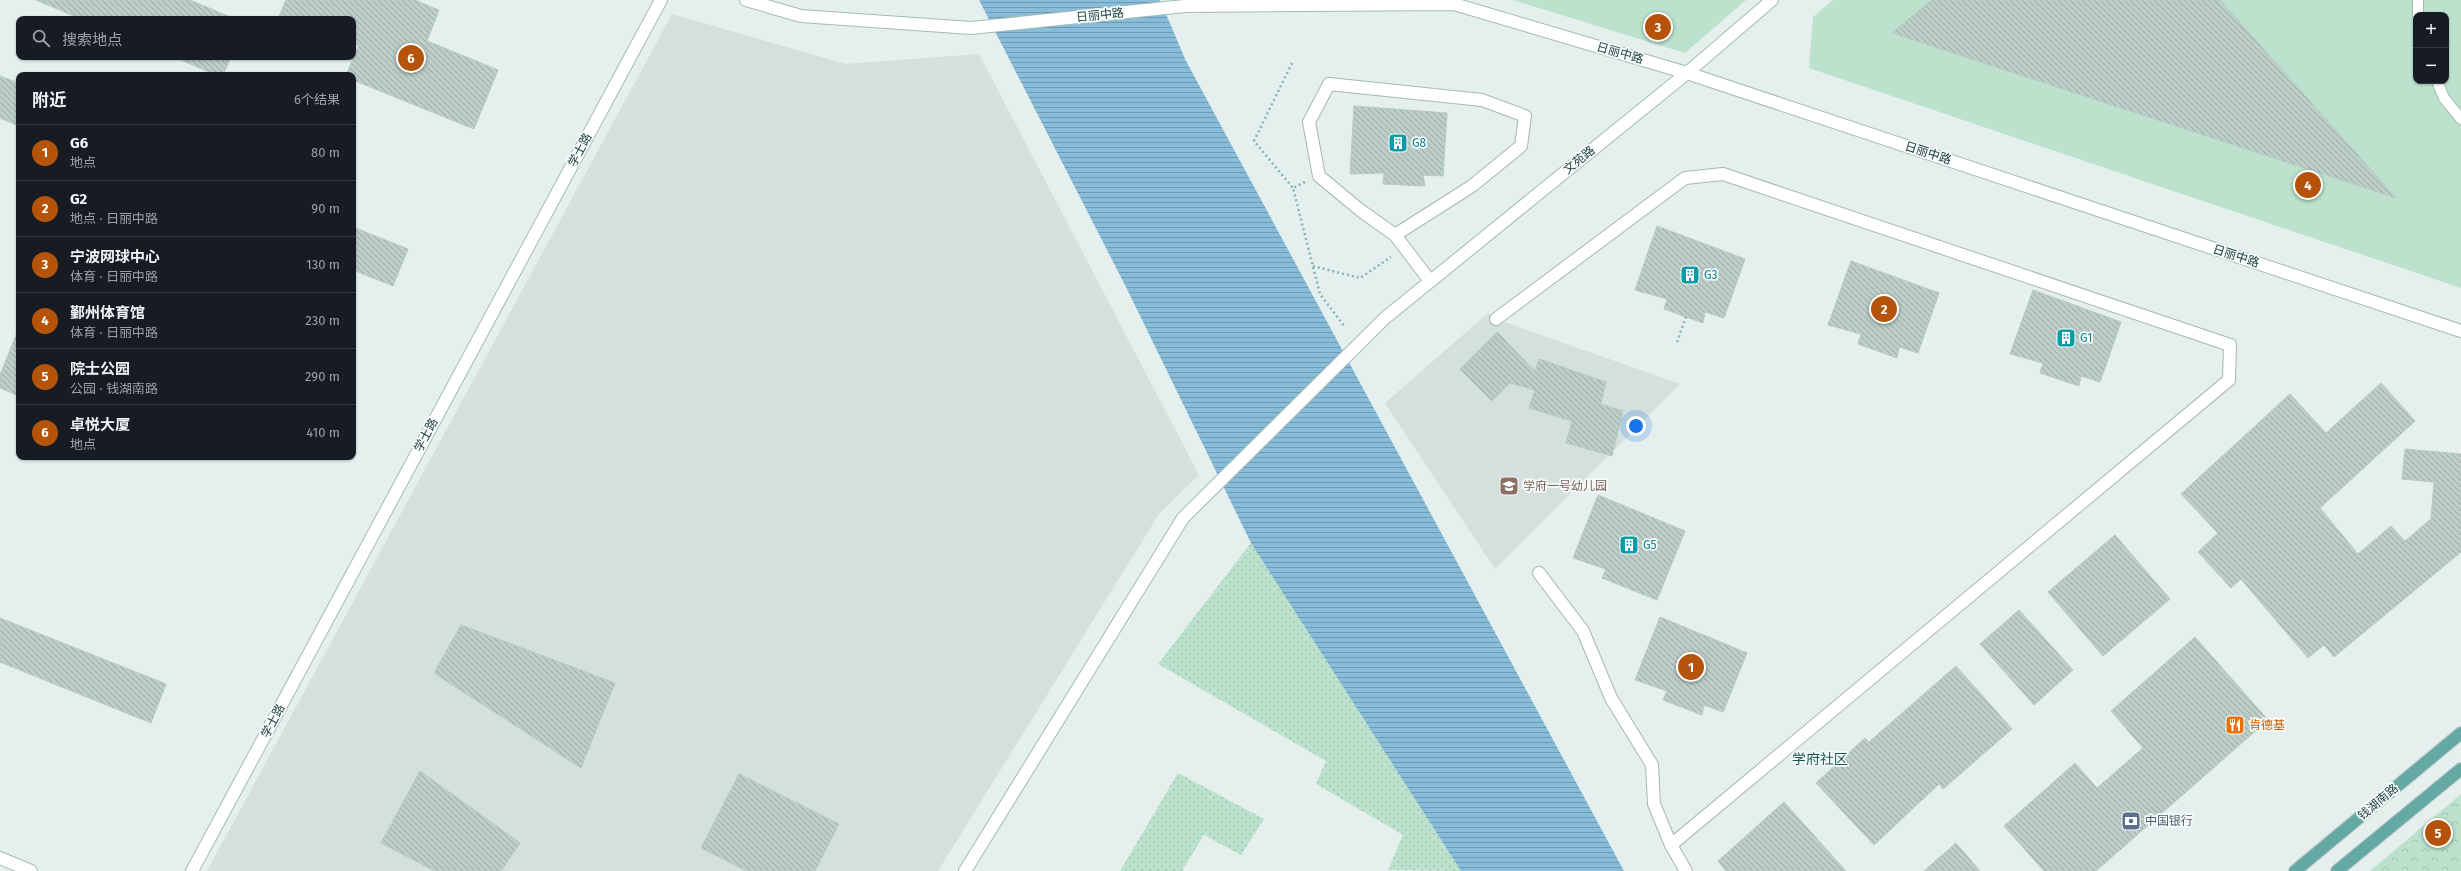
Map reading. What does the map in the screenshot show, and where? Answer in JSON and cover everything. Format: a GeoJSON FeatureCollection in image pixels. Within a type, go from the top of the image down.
{"type":"FeatureCollection","features":[{"type":"Feature","properties":{"kind":"main road","name":"钱湖南路"},"geometry":{"type":"LineString","coordinates":[[2294,871],[2461,733]]}},
{"type":"Feature","properties":{"kind":"main road"},"geometry":{"type":"LineString","coordinates":[[2337,871],[2461,769]]}},
{"type":"Feature","properties":{"kind":"street","name":"学士路"},"geometry":{"type":"LineString","coordinates":[[192,871],[661,0]]}},
{"type":"Feature","properties":{"kind":"street","name":"日丽中路"},"geometry":{"type":"LineString","coordinates":[[746,0],[802,16],[971,28],[1185,6],[1454,4],[1687,73],[2461,331]]}},
{"type":"Feature","properties":{"kind":"street","name":"文苑路"},"geometry":{"type":"LineString","coordinates":[[965,871],[1183,518],[1385,318],[1687,73],[1772,0]]}},
{"type":"Feature","properties":{"kind":"street"},"geometry":{"type":"LineString","coordinates":[[1396,235],[1472,186],[1521,146],[1525,116],[1482,100],[1329,84],[1309,122],[1320,176],[1360,210],[1396,235],[1430,281]]}},
{"type":"Feature","properties":{"kind":"street"},"geometry":{"type":"LineString","coordinates":[[1496,318],[1685,178],[1723,174],[2230,345],[2229,380],[1671,845]]}},
{"type":"Feature","properties":{"kind":"street"},"geometry":{"type":"LineString","coordinates":[[1539,573],[1583,631],[1611,698],[1652,765],[1654,804],[1671,845],[1686,871]]}},
{"type":"Feature","properties":{"kind":"street"},"geometry":{"type":"LineString","coordinates":[[0,858],[31,871]]}},
{"type":"Feature","properties":{"kind":"lane"},"geometry":{"type":"LineString","coordinates":[[2418,0],[2418,12]]}},
{"type":"Feature","properties":{"kind":"lane"},"geometry":{"type":"LineString","coordinates":[[2438,84],[2444,98],[2461,119]]}},
{"type":"Feature","properties":{"kind":"path"},"geometry":{"type":"LineString","coordinates":[[1292,62],[1254,141],[1292,188],[1320,294],[1344,326]]}},
{"type":"Feature","properties":{"kind":"path"},"geometry":{"type":"LineString","coordinates":[[1292,188],[1320,176]]}},
{"type":"Feature","properties":{"kind":"path"},"geometry":{"type":"LineString","coordinates":[[1312,266],[1360,278],[1405,247]]}},
{"type":"Feature","properties":{"kind":"path"},"geometry":{"type":"LineString","coordinates":[[1677,342],[1686,317]]}},
{"type":"Feature","properties":{"kind":"shaded area"},"geometry":{"type":"Polygon","coordinates":[[[672,14],[845,64],[979,54],[1199,475],[1159,514],[938,871],[207,871],[672,14]]]}},
{"type":"Feature","properties":{"kind":"shaded area","name":"学府一号幼儿园"},"geometry":{"type":"Polygon","coordinates":[[[1488,313],[1496,319],[1680,384],[1495,569],[1385,403],[1488,313]]]}},
{"type":"Feature","properties":{"kind":"green space"},"geometry":{"type":"Polygon","coordinates":[[[1513,0],[1746,0],[1685,53],[1513,0]]]}},
{"type":"Feature","properties":{"kind":"green space"},"geometry":{"type":"Polygon","coordinates":[[[1833,0],[2461,0],[2461,288],[1809,68],[1813,17],[1833,0]]]}},
{"type":"Feature","properties":{"kind":"green space"},"geometry":{"type":"Polygon","coordinates":[[[1251,543],[1461,871],[1388,870],[1403,835],[1316,784],[1326,761],[1158,664],[1251,543]]]}},
{"type":"Feature","properties":{"kind":"green space"},"geometry":{"type":"Polygon","coordinates":[[[1178,773],[1264,819],[1241,855],[1204,835],[1182,871],[1120,871],[1178,773]]]}},
{"type":"Feature","properties":{"kind":"green space"},"geometry":{"type":"Polygon","coordinates":[[[2461,794],[2461,871],[2370,871],[2461,794]]]}},
{"type":"Feature","properties":{"kind":"water"},"geometry":{"type":"Polygon","coordinates":[[[979,0],[1160,0],[1186,61],[1624,871],[1461,871],[1251,543],[1126,287],[979,0]]]}},
{"type":"Feature","properties":{"kind":"building"},"geometry":{"type":"Polygon","coordinates":[[[36,0],[190,0],[228,16],[74,16],[36,0]]]}},
{"type":"Feature","properties":{"kind":"building"},"geometry":{"type":"Polygon","coordinates":[[[286,0],[415,0],[439,10],[427,41],[498,70],[474,129],[356,81],[356,72],[347,72],[352,60],[356,60],[356,52],[359,45],[356,44],[356,16],[279,16],[286,0]]]}},
{"type":"Feature","properties":{"kind":"building"},"geometry":{"type":"Polygon","coordinates":[[[1932,0],[2220,0],[2396,198],[1892,33],[1932,0]]]}},
{"type":"Feature","properties":{"kind":"building"},"geometry":{"type":"Polygon","coordinates":[[[181,60],[230,60],[224,72],[209,72],[181,60]]]}},
{"type":"Feature","properties":{"kind":"building"},"geometry":{"type":"Polygon","coordinates":[[[0,76],[16,82],[16,125],[0,118],[0,76]]]}},
{"type":"Feature","properties":{"kind":"building","name":"G8"},"geometry":{"type":"Polygon","coordinates":[[[1354,106],[1447,113],[1443,176],[1423,175],[1425,186],[1383,184],[1384,173],[1350,174],[1354,106]]]}},
{"type":"Feature","properties":{"kind":"building","name":"G3"},"geometry":{"type":"Polygon","coordinates":[[[1657,226],[1745,259],[1724,318],[1705,312],[1703,323],[1664,309],[1667,299],[1635,290],[1657,226]]]}},
{"type":"Feature","properties":{"kind":"building"},"geometry":{"type":"Polygon","coordinates":[[[356,228],[408,249],[393,286],[356,271],[356,228]]]}},
{"type":"Feature","properties":{"kind":"building"},"geometry":{"type":"Polygon","coordinates":[[[1851,261],[1939,293],[1918,353],[1899,347],[1897,358],[1858,344],[1861,334],[1828,325],[1851,261]]]}},
{"type":"Feature","properties":{"kind":"building","name":"G1"},"geometry":{"type":"Polygon","coordinates":[[[2033,290],[2121,322],[2100,382],[2081,376],[2079,386],[2040,373],[2043,363],[2010,354],[2033,290]]]}},
{"type":"Feature","properties":{"kind":"building"},"geometry":{"type":"Polygon","coordinates":[[[1497,332],[1535,371],[1539,359],[1606,382],[1601,404],[1623,411],[1612,456],[1566,443],[1572,421],[1529,408],[1535,390],[1510,383],[1492,401],[1460,369],[1497,332]]]}},
{"type":"Feature","properties":{"kind":"building"},"geometry":{"type":"Polygon","coordinates":[[[16,335],[16,395],[0,388],[0,375],[16,335]]]}},
{"type":"Feature","properties":{"kind":"building"},"geometry":{"type":"Polygon","coordinates":[[[2381,383],[2415,421],[2320,508],[2358,554],[2391,526],[2405,541],[2431,519],[2434,482],[2402,479],[2405,449],[2461,454],[2461,552],[2334,657],[2324,645],[2308,658],[2241,579],[2231,588],[2198,552],[2218,533],[2181,494],[2290,394],[2326,433],[2381,383]]]}},
{"type":"Feature","properties":{"kind":"building","name":"G5"},"geometry":{"type":"Polygon","coordinates":[[[1598,495],[1685,531],[1657,600],[1602,578],[1606,569],[1573,558],[1598,495]]]}},
{"type":"Feature","properties":{"kind":"building"},"geometry":{"type":"Polygon","coordinates":[[[2115,535],[2170,599],[2103,656],[2048,592],[2115,535]]]}},
{"type":"Feature","properties":{"kind":"building"},"geometry":{"type":"Polygon","coordinates":[[[2019,610],[2073,670],[2034,705],[1980,644],[2019,610]]]}},
{"type":"Feature","properties":{"kind":"building"},"geometry":{"type":"Polygon","coordinates":[[[1660,617],[1747,653],[1723,712],[1704,705],[1702,715],[1663,700],[1667,691],[1635,680],[1660,617]]]}},
{"type":"Feature","properties":{"kind":"building"},"geometry":{"type":"Polygon","coordinates":[[[0,618],[166,684],[151,723],[0,662],[0,618]]]}},
{"type":"Feature","properties":{"kind":"building"},"geometry":{"type":"Polygon","coordinates":[[[461,625],[615,683],[581,768],[434,673],[461,625]]]}},
{"type":"Feature","properties":{"kind":"building"},"geometry":{"type":"Polygon","coordinates":[[[2195,637],[2268,720],[2096,871],[2044,871],[2004,826],[2075,763],[2097,788],[2143,748],[2111,711],[2195,637]]]}},
{"type":"Feature","properties":{"kind":"building"},"geometry":{"type":"Polygon","coordinates":[[[1956,666],[2012,729],[1943,789],[1939,784],[1874,845],[1816,783],[1865,738],[1869,742],[1956,666]]]}},
{"type":"Feature","properties":{"kind":"building"},"geometry":{"type":"Polygon","coordinates":[[[420,771],[520,843],[501,871],[435,871],[381,843],[420,771]]]}},
{"type":"Feature","properties":{"kind":"building"},"geometry":{"type":"Polygon","coordinates":[[[739,774],[839,824],[815,871],[747,871],[701,848],[739,774]]]}},
{"type":"Feature","properties":{"kind":"building"},"geometry":{"type":"Polygon","coordinates":[[[1784,802],[1846,871],[1726,871],[1718,861],[1784,802]]]}},
{"type":"Feature","properties":{"kind":"building"},"geometry":{"type":"Polygon","coordinates":[[[1956,843],[1980,871],[1924,871],[1956,843]]]}},
{"type":"Feature","properties":{"kind":"place","name":"宁波网球中心"},"geometry":{"type":"Point","coordinates":[1658,27]}},
{"type":"Feature","properties":{"kind":"place","name":"卓悦大厦"},"geometry":{"type":"Point","coordinates":[411,58]}},
{"type":"Feature","properties":{"kind":"place","name":"G8"},"geometry":{"type":"Point","coordinates":[1398,143]}},
{"type":"Feature","properties":{"kind":"place","name":"鄞州体育馆"},"geometry":{"type":"Point","coordinates":[2308,185]}},
{"type":"Feature","properties":{"kind":"place","name":"G3"},"geometry":{"type":"Point","coordinates":[1690,275]}},
{"type":"Feature","properties":{"kind":"place","name":"G2"},"geometry":{"type":"Point","coordinates":[1884,309]}},
{"type":"Feature","properties":{"kind":"place","name":"G1"},"geometry":{"type":"Point","coordinates":[2066,338]}},
{"type":"Feature","properties":{"kind":"place","name":"学府一号幼儿园"},"geometry":{"type":"Point","coordinates":[1509,486]}},
{"type":"Feature","properties":{"kind":"place","name":"G5"},"geometry":{"type":"Point","coordinates":[1629,545]}},
{"type":"Feature","properties":{"kind":"place","name":"G6"},"geometry":{"type":"Point","coordinates":[1691,667]}},
{"type":"Feature","properties":{"kind":"place","name":"肯德基"},"geometry":{"type":"Point","coordinates":[2235,725]}},
{"type":"Feature","properties":{"kind":"place","name":"中国银行"},"geometry":{"type":"Point","coordinates":[2131,821]}},
{"type":"Feature","properties":{"kind":"place","name":"院士公园"},"geometry":{"type":"Point","coordinates":[2438,833]}},
{"type":"Feature","properties":{"kind":"district","name":"学府社区"},"geometry":{"type":"Point","coordinates":[1820,759]}}]}
